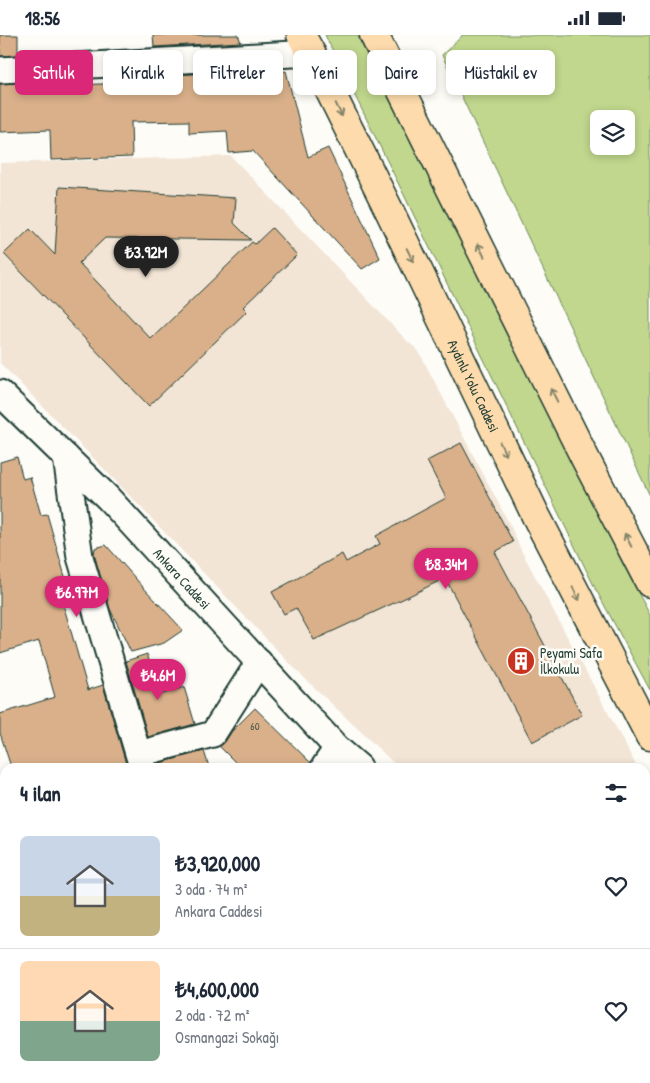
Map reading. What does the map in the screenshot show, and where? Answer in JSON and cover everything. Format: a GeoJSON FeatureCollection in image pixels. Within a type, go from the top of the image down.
{"type":"FeatureCollection","features":[{"type":"Feature","properties":{"kind":"main road"},"geometry":{"type":"LineString","coordinates":[[374,35],[650,583]]}},
{"type":"Feature","properties":{"kind":"main road","name":"Aydınlı Yolu Caddesi"},"geometry":{"type":"LineString","coordinates":[[306,44],[390,212],[534,514],[650,736]]}},
{"type":"Feature","properties":{"kind":"street"},"geometry":{"type":"LineString","coordinates":[[0,69],[306,44]]}},
{"type":"Feature","properties":{"kind":"street","name":"Ankara Caddesi"},"geometry":{"type":"LineString","coordinates":[[0,393],[108,497],[259,662],[330,758],[346,763]]}},
{"type":"Feature","properties":{"kind":"street"},"geometry":{"type":"LineString","coordinates":[[66,457],[80,557],[141,761],[213,734],[259,662]]}},
{"type":"Feature","properties":{"kind":"shaded area"},"geometry":{"type":"Polygon","coordinates":[[[231,156],[407,341],[418,350],[511,527],[521,550],[635,763],[394,763],[298,672],[0,363],[0,163],[231,156]]]}},
{"type":"Feature","properties":{"kind":"green space"},"geometry":{"type":"Polygon","coordinates":[[[325,35],[357,35],[367,55],[367,95],[387,95],[650,615],[650,690],[594,586],[355,95],[357,95],[357,50],[332,50],[325,35]]]}},
{"type":"Feature","properties":{"kind":"green space"},"geometry":{"type":"Polygon","coordinates":[[[462,35],[650,35],[650,496],[461,95],[555,95],[555,50],[447,50],[462,35]]]}},
{"type":"Feature","properties":{"kind":"green space"},"geometry":{"type":"Polygon","coordinates":[[[446,51],[446,63],[442,55],[446,51]]]}},
{"type":"Feature","properties":{"kind":"building"},"geometry":{"type":"Polygon","coordinates":[[[0,35],[18,35],[18,50],[15,50],[15,55],[0,56],[0,35]]]}},
{"type":"Feature","properties":{"kind":"building"},"geometry":{"type":"Polygon","coordinates":[[[153,35],[238,35],[241,42],[154,47],[153,35]]]}},
{"type":"Feature","properties":{"kind":"building"},"geometry":{"type":"Polygon","coordinates":[[[286,71],[308,157],[328,148],[380,258],[362,269],[253,151],[229,153],[227,131],[189,133],[189,121],[131,122],[132,157],[51,160],[50,130],[0,132],[0,84],[15,83],[15,95],[93,95],[93,84],[103,84],[103,95],[183,95],[183,74],[193,74],[193,95],[283,95],[283,72],[286,71]]]}},
{"type":"Feature","properties":{"kind":"building"},"geometry":{"type":"Polygon","coordinates":[[[59,187],[236,198],[234,223],[251,240],[105,238],[79,263],[151,339],[252,242],[255,244],[272,228],[297,255],[243,307],[247,311],[149,406],[4,254],[30,229],[55,255],[59,187]]]}},
{"type":"Feature","properties":{"kind":"building"},"geometry":{"type":"Polygon","coordinates":[[[461,443],[513,542],[495,552],[582,715],[532,742],[445,578],[314,640],[296,608],[284,614],[272,592],[342,554],[346,562],[380,544],[376,536],[446,498],[427,461],[461,443]]]}},
{"type":"Feature","properties":{"kind":"building"},"geometry":{"type":"Polygon","coordinates":[[[17,457],[23,479],[30,477],[41,515],[47,514],[70,594],[61,597],[88,690],[103,685],[126,763],[10,763],[0,733],[0,714],[55,697],[39,641],[0,653],[0,462],[17,457]]]}},
{"type":"Feature","properties":{"kind":"building"},"geometry":{"type":"Polygon","coordinates":[[[106,545],[183,630],[164,643],[131,652],[110,609],[94,554],[95,548],[106,545]]]}},
{"type":"Feature","properties":{"kind":"building"},"geometry":{"type":"Polygon","coordinates":[[[147,654],[160,695],[184,687],[195,724],[148,737],[126,661],[147,654]]]}},
{"type":"Feature","properties":{"kind":"building"},"geometry":{"type":"Polygon","coordinates":[[[255,708],[311,763],[236,763],[219,746],[225,742],[232,731],[255,708]]]}},
{"type":"Feature","properties":{"kind":"building"},"geometry":{"type":"Polygon","coordinates":[[[204,751],[208,763],[160,763],[204,751]]]}},
{"type":"Feature","properties":{"kind":"place","name":"Peyami Safa İlkokulu"},"geometry":{"type":"Point","coordinates":[521,661]}}]}
